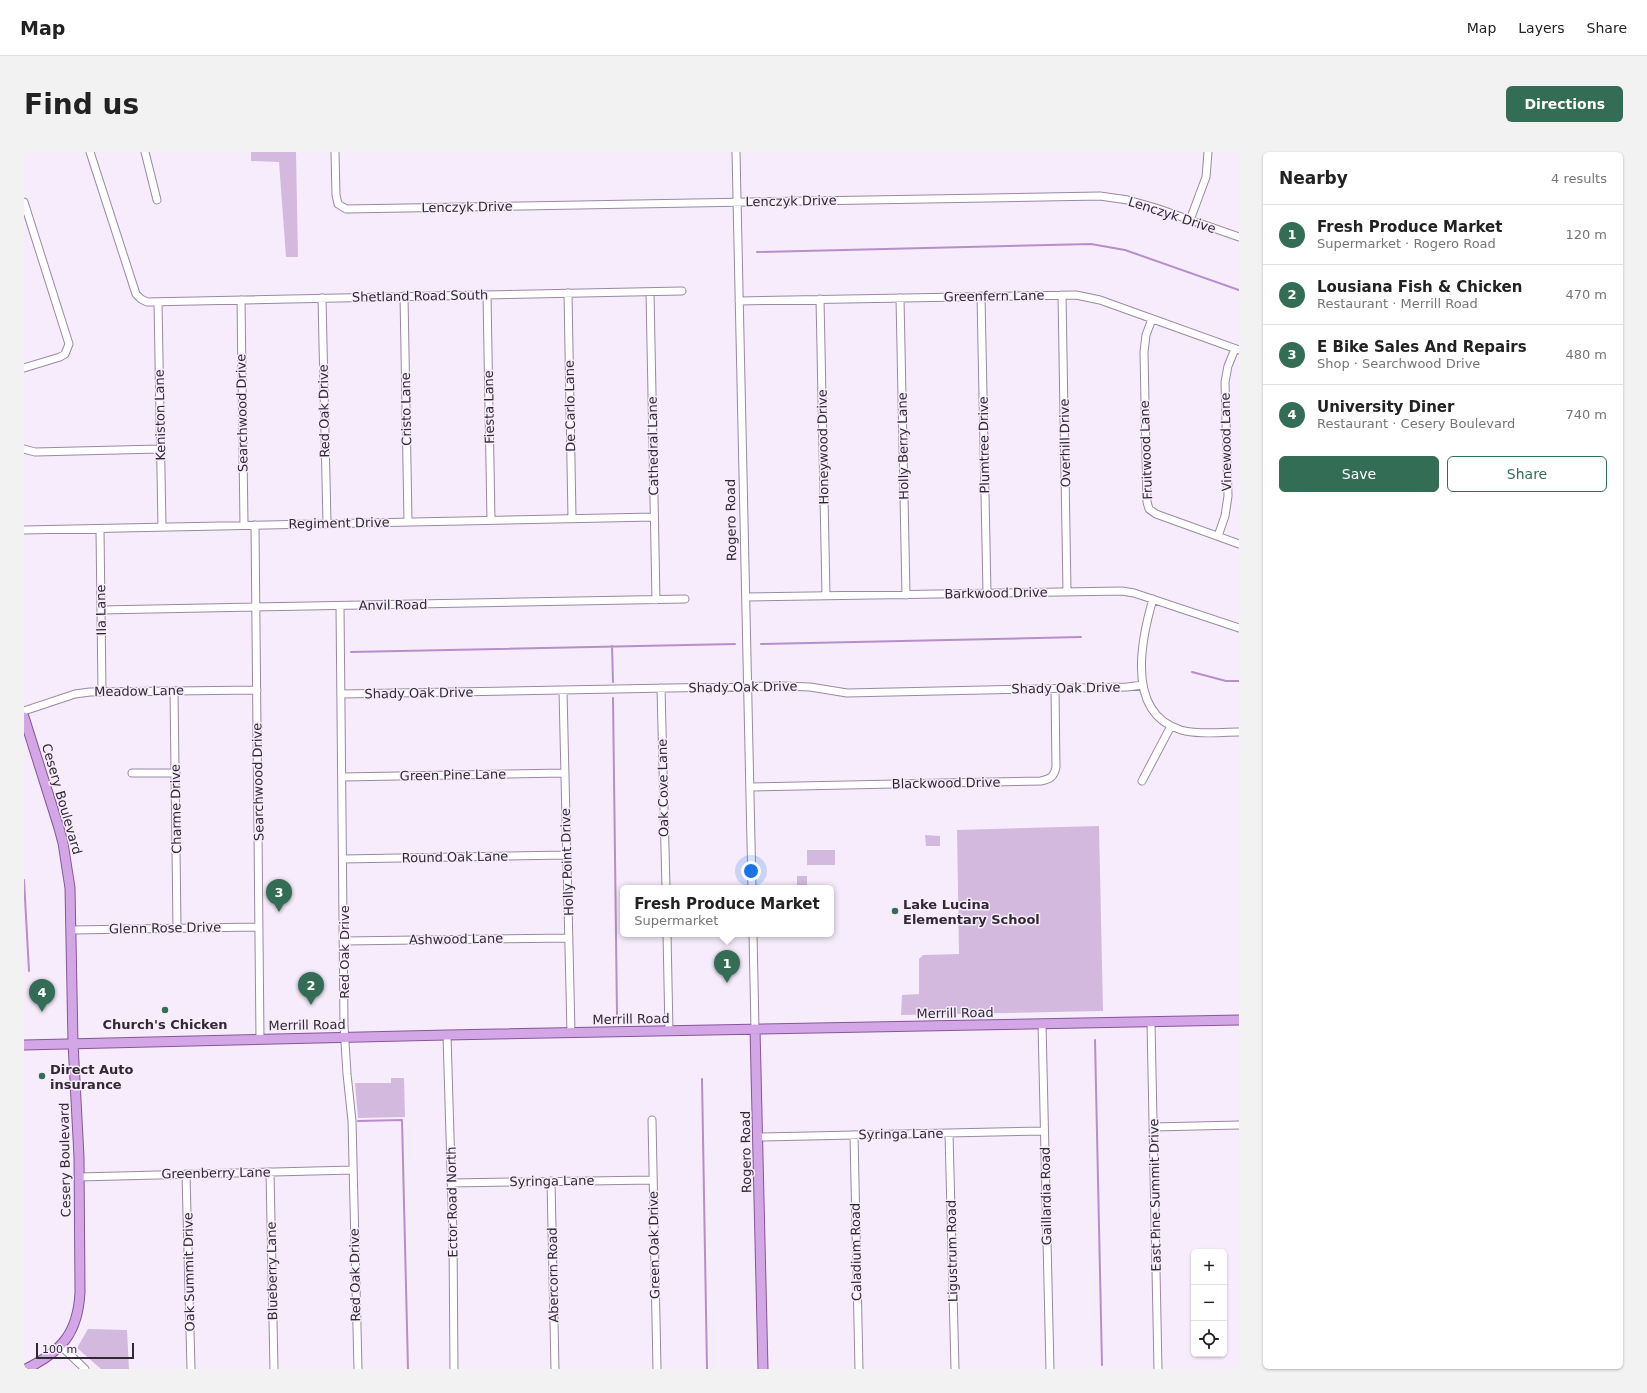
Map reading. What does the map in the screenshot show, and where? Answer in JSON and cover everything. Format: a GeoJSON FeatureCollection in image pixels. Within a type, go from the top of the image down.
{"type":"FeatureCollection","features":[{"type":"Feature","properties":{"kind":"main road","name":"Cesery Boulevard"},"geometry":{"type":"LineString","coordinates":[[24,717],[63,844],[70,888],[73,1043],[78,1115],[79,1177],[79,1310],[70,1334],[61,1346],[43,1361],[26,1369]]}},
{"type":"Feature","properties":{"kind":"main road","name":"Merrill Road"},"geometry":{"type":"LineString","coordinates":[[24,1045],[447,1035],[1239,1020]]}},
{"type":"Feature","properties":{"kind":"main road","name":"Rogero Road"},"geometry":{"type":"LineString","coordinates":[[755,1029],[763,1369]]}},
{"type":"Feature","properties":{"kind":"street","name":"Shetland Road South"},"geometry":{"type":"LineString","coordinates":[[90,152],[136,294],[147,302],[682,291]]}},
{"type":"Feature","properties":{"kind":"street","name":"Lenczyk Drive"},"geometry":{"type":"LineString","coordinates":[[335,152],[336,195],[338,204],[346,209],[1100,196],[1128,200],[1239,237]]}},
{"type":"Feature","properties":{"kind":"street","name":"Rogero Road"},"geometry":{"type":"LineString","coordinates":[[736,152],[752,885]]}},
{"type":"Feature","properties":{"kind":"street"},"geometry":{"type":"LineString","coordinates":[[1190,220],[1206,177],[1208,152]]}},
{"type":"Feature","properties":{"kind":"street"},"geometry":{"type":"LineString","coordinates":[[146,156],[158,200]]}},
{"type":"Feature","properties":{"kind":"street"},"geometry":{"type":"LineString","coordinates":[[24,202],[68,338],[68,349],[60,357],[24,368]]}},
{"type":"Feature","properties":{"kind":"street","name":"Cathedral Lane"},"geometry":{"type":"LineString","coordinates":[[650,292],[656,600]]}},
{"type":"Feature","properties":{"kind":"street","name":"De Carlo Lane"},"geometry":{"type":"LineString","coordinates":[[568,293],[572,518]]}},
{"type":"Feature","properties":{"kind":"street","name":"Fiesta Lane"},"geometry":{"type":"LineString","coordinates":[[487,295],[490,520]]}},
{"type":"Feature","properties":{"kind":"street","name":"Greenfern Lane"},"geometry":{"type":"LineString","coordinates":[[739,301],[1062,295],[1088,297],[1237,349]]}},
{"type":"Feature","properties":{"kind":"street","name":"Overhill Drive"},"geometry":{"type":"LineString","coordinates":[[1062,295],[1068,591]]}},
{"type":"Feature","properties":{"kind":"street","name":"Cristo Lane"},"geometry":{"type":"LineString","coordinates":[[404,296],[408,521]]}},
{"type":"Feature","properties":{"kind":"street","name":"Plumtree Drive"},"geometry":{"type":"LineString","coordinates":[[981,296],[987,593]]}},
{"type":"Feature","properties":{"kind":"street","name":"Red Oak Drive"},"geometry":{"type":"LineString","coordinates":[[322,298],[327,524]]}},
{"type":"Feature","properties":{"kind":"street","name":"Holly Berry Lane"},"geometry":{"type":"LineString","coordinates":[[900,298],[906,594]]}},
{"type":"Feature","properties":{"kind":"street","name":"Searchwood Drive"},"geometry":{"type":"LineString","coordinates":[[241,300],[244,525]]}},
{"type":"Feature","properties":{"kind":"street","name":"Honeywood Drive"},"geometry":{"type":"LineString","coordinates":[[820,300],[826,595]]}},
{"type":"Feature","properties":{"kind":"street","name":"Keniston Lane"},"geometry":{"type":"LineString","coordinates":[[158,302],[162,527]]}},
{"type":"Feature","properties":{"kind":"street","name":"Fruitwood Lane"},"geometry":{"type":"LineString","coordinates":[[1152,319],[1146,335],[1144,352],[1146,502],[1149,509],[1156,514],[1239,544]]}},
{"type":"Feature","properties":{"kind":"street","name":"Vinewood Lane"},"geometry":{"type":"LineString","coordinates":[[1218,536],[1225,516],[1228,496],[1226,382],[1228,366],[1237,349]]}},
{"type":"Feature","properties":{"kind":"street"},"geometry":{"type":"LineString","coordinates":[[24,448],[35,452],[160,449]]}},
{"type":"Feature","properties":{"kind":"street","name":"Regiment Drive"},"geometry":{"type":"LineString","coordinates":[[24,530],[654,517]]}},
{"type":"Feature","properties":{"kind":"street","name":"Searchwood Drive"},"geometry":{"type":"LineString","coordinates":[[255,525],[260,1039]]}},
{"type":"Feature","properties":{"kind":"street","name":"Ila Lane"},"geometry":{"type":"LineString","coordinates":[[100,529],[102,691]]}},
{"type":"Feature","properties":{"kind":"street","name":"Barkwood Drive"},"geometry":{"type":"LineString","coordinates":[[746,597],[1122,591],[1153,599],[1239,628]]}},
{"type":"Feature","properties":{"kind":"street","name":"Anvil Road"},"geometry":{"type":"LineString","coordinates":[[101,610],[685,599]]}},
{"type":"Feature","properties":{"kind":"street"},"geometry":{"type":"LineString","coordinates":[[1153,599],[1145,626],[1142,643],[1143,685],[1145,695],[1151,706],[1161,719],[1171,726],[1196,733],[1239,732]]}},
{"type":"Feature","properties":{"kind":"street","name":"Red Oak Drive"},"geometry":{"type":"LineString","coordinates":[[340,606],[345,1038],[352,1121],[358,1369]]}},
{"type":"Feature","properties":{"kind":"street","name":"Shady Oak Drive"},"geometry":{"type":"LineString","coordinates":[[342,694],[748,687],[810,687],[847,693],[1055,689],[1143,685]]}},
{"type":"Feature","properties":{"kind":"street","name":"Oak Cove Lane"},"geometry":{"type":"LineString","coordinates":[[661,688],[666,885]]}},
{"type":"Feature","properties":{"kind":"street","name":"Blackwood Drive"},"geometry":{"type":"LineString","coordinates":[[750,787],[1041,781],[1050,779],[1055,774],[1056,767],[1055,689]]}},
{"type":"Feature","properties":{"kind":"street","name":"Meadow Lane"},"geometry":{"type":"LineString","coordinates":[[24,711],[75,694],[102,691],[257,690]]}},
{"type":"Feature","properties":{"kind":"street","name":"Charme Drive"},"geometry":{"type":"LineString","coordinates":[[174,691],[177,928]]}},
{"type":"Feature","properties":{"kind":"street","name":"Holly Point Drive"},"geometry":{"type":"LineString","coordinates":[[563,691],[571,1033]]}},
{"type":"Feature","properties":{"kind":"street"},"geometry":{"type":"LineString","coordinates":[[1142,781],[1171,726]]}},
{"type":"Feature","properties":{"kind":"street"},"geometry":{"type":"LineString","coordinates":[[132,773],[176,773]]}},
{"type":"Feature","properties":{"kind":"street","name":"Green Pine Lane"},"geometry":{"type":"LineString","coordinates":[[342,777],[564,773]]}},
{"type":"Feature","properties":{"kind":"street","name":"Round Oak Lane"},"geometry":{"type":"LineString","coordinates":[[343,859],[567,855]]}},
{"type":"Feature","properties":{"kind":"street","name":"Glenn Rose Drive"},"geometry":{"type":"LineString","coordinates":[[72,930],[259,927]]}},
{"type":"Feature","properties":{"kind":"street"},"geometry":{"type":"LineString","coordinates":[[666,937],[669,1031]]}},
{"type":"Feature","properties":{"kind":"street","name":"Rogero Road"},"geometry":{"type":"LineString","coordinates":[[753,937],[755,1029]]}},
{"type":"Feature","properties":{"kind":"street","name":"Ashwood Lane"},"geometry":{"type":"LineString","coordinates":[[344,941],[569,938]]}},
{"type":"Feature","properties":{"kind":"street","name":"East Pine Summit Drive"},"geometry":{"type":"LineString","coordinates":[[1151,1022],[1158,1369]]}},
{"type":"Feature","properties":{"kind":"street","name":"Gaillardia Road"},"geometry":{"type":"LineString","coordinates":[[1042,1024],[1050,1369]]}},
{"type":"Feature","properties":{"kind":"street","name":"Ector Road North"},"geometry":{"type":"LineString","coordinates":[[447,1035],[453,1236],[454,1369]]}},
{"type":"Feature","properties":{"kind":"street","name":"Green Oak Drive"},"geometry":{"type":"LineString","coordinates":[[652,1120],[657,1369]]}},
{"type":"Feature","properties":{"kind":"street"},"geometry":{"type":"LineString","coordinates":[[1153,1127],[1239,1125]]}},
{"type":"Feature","properties":{"kind":"street","name":"Syringa Lane"},"geometry":{"type":"LineString","coordinates":[[758,1137],[1044,1131]]}},
{"type":"Feature","properties":{"kind":"street","name":"Ligustrum Road"},"geometry":{"type":"LineString","coordinates":[[948,1133],[955,1369]]}},
{"type":"Feature","properties":{"kind":"street","name":"Caladium Road"},"geometry":{"type":"LineString","coordinates":[[854,1135],[859,1369]]}},
{"type":"Feature","properties":{"kind":"street","name":"Greenberry Lane"},"geometry":{"type":"LineString","coordinates":[[79,1177],[353,1170]]}},
{"type":"Feature","properties":{"kind":"street","name":"Blueberry Lane"},"geometry":{"type":"LineString","coordinates":[[270,1172],[274,1369]]}},
{"type":"Feature","properties":{"kind":"street","name":"Oak Summit Drive"},"geometry":{"type":"LineString","coordinates":[[186,1174],[191,1369]]}},
{"type":"Feature","properties":{"kind":"street","name":"Syringa Lane"},"geometry":{"type":"LineString","coordinates":[[451,1183],[653,1180]]}},
{"type":"Feature","properties":{"kind":"street","name":"Abercorn Road"},"geometry":{"type":"LineString","coordinates":[[551,1181],[556,1369]]}},
{"type":"Feature","properties":{"kind":"street"},"geometry":{"type":"LineString","coordinates":[[61,1346],[85,1369]]}},
{"type":"Feature","properties":{"kind":"shaded area"},"geometry":{"type":"Polygon","coordinates":[[[251,152],[296,152],[298,257],[286,257],[279,162],[251,161],[251,152]]]}},
{"type":"Feature","properties":{"kind":"shaded area"},"geometry":{"type":"Polygon","coordinates":[[[1099,826],[1103,1011],[901,1015],[902,995],[919,994],[919,959],[923,955],[959,954],[957,830],[1099,826]]]}},
{"type":"Feature","properties":{"kind":"shaded area"},"geometry":{"type":"Polygon","coordinates":[[[925,835],[940,836],[940,846],[926,846],[925,835]]]}},
{"type":"Feature","properties":{"kind":"shaded area"},"geometry":{"type":"Polygon","coordinates":[[[807,850],[835,850],[835,865],[807,865],[807,850]]]}},
{"type":"Feature","properties":{"kind":"shaded area"},"geometry":{"type":"Polygon","coordinates":[[[797,876],[807,876],[807,885],[797,885],[797,876]]]}},
{"type":"Feature","properties":{"kind":"shaded area"},"geometry":{"type":"Polygon","coordinates":[[[391,1078],[404,1078],[405,1117],[358,1118],[355,1083],[391,1083],[391,1078]]]}},
{"type":"Feature","properties":{"kind":"shaded area"},"geometry":{"type":"Polygon","coordinates":[[[88,1329],[127,1330],[129,1369],[101,1369],[77,1348],[88,1329]]]}},
{"type":"Feature","properties":{"kind":"waterway"},"geometry":{"type":"LineString","coordinates":[[757,252],[1091,244],[1125,250],[1239,290]]}},
{"type":"Feature","properties":{"kind":"waterway"},"geometry":{"type":"LineString","coordinates":[[761,644],[1081,637]]}},
{"type":"Feature","properties":{"kind":"waterway"},"geometry":{"type":"LineString","coordinates":[[351,652],[735,644]]}},
{"type":"Feature","properties":{"kind":"waterway"},"geometry":{"type":"LineString","coordinates":[[612,646],[613,682]]}},
{"type":"Feature","properties":{"kind":"waterway"},"geometry":{"type":"LineString","coordinates":[[1192,672],[1226,681],[1239,681]]}},
{"type":"Feature","properties":{"kind":"waterway"},"geometry":{"type":"LineString","coordinates":[[613,698],[617,1014]]}},
{"type":"Feature","properties":{"kind":"waterway"},"geometry":{"type":"LineString","coordinates":[[24,880],[29,971]]}},
{"type":"Feature","properties":{"kind":"waterway"},"geometry":{"type":"LineString","coordinates":[[1095,1040],[1102,1365]]}},
{"type":"Feature","properties":{"kind":"waterway"},"geometry":{"type":"LineString","coordinates":[[702,1079],[707,1369]]}},
{"type":"Feature","properties":{"kind":"waterway"},"geometry":{"type":"LineString","coordinates":[[358,1121],[402,1120],[408,1369]]}},
{"type":"Feature","properties":{"kind":"place","name":"Lake Lucina Elementary School"},"geometry":{"type":"Point","coordinates":[895,911]}},
{"type":"Feature","properties":{"kind":"place","name":"E Bike Sales And Repairs"},"geometry":{"type":"Point","coordinates":[279,912]}},
{"type":"Feature","properties":{"kind":"place","name":"Fresh Produce Market"},"geometry":{"type":"Point","coordinates":[727,983]}},
{"type":"Feature","properties":{"kind":"place","name":"Lousiana Fish & Chicken"},"geometry":{"type":"Point","coordinates":[311,1005]}},
{"type":"Feature","properties":{"kind":"place","name":"Church's Chicken"},"geometry":{"type":"Point","coordinates":[165,1010]}},
{"type":"Feature","properties":{"kind":"place","name":"University Diner"},"geometry":{"type":"Point","coordinates":[42,1012]}},
{"type":"Feature","properties":{"kind":"place","name":"Direct Auto insurance"},"geometry":{"type":"Point","coordinates":[42,1076]}}]}
